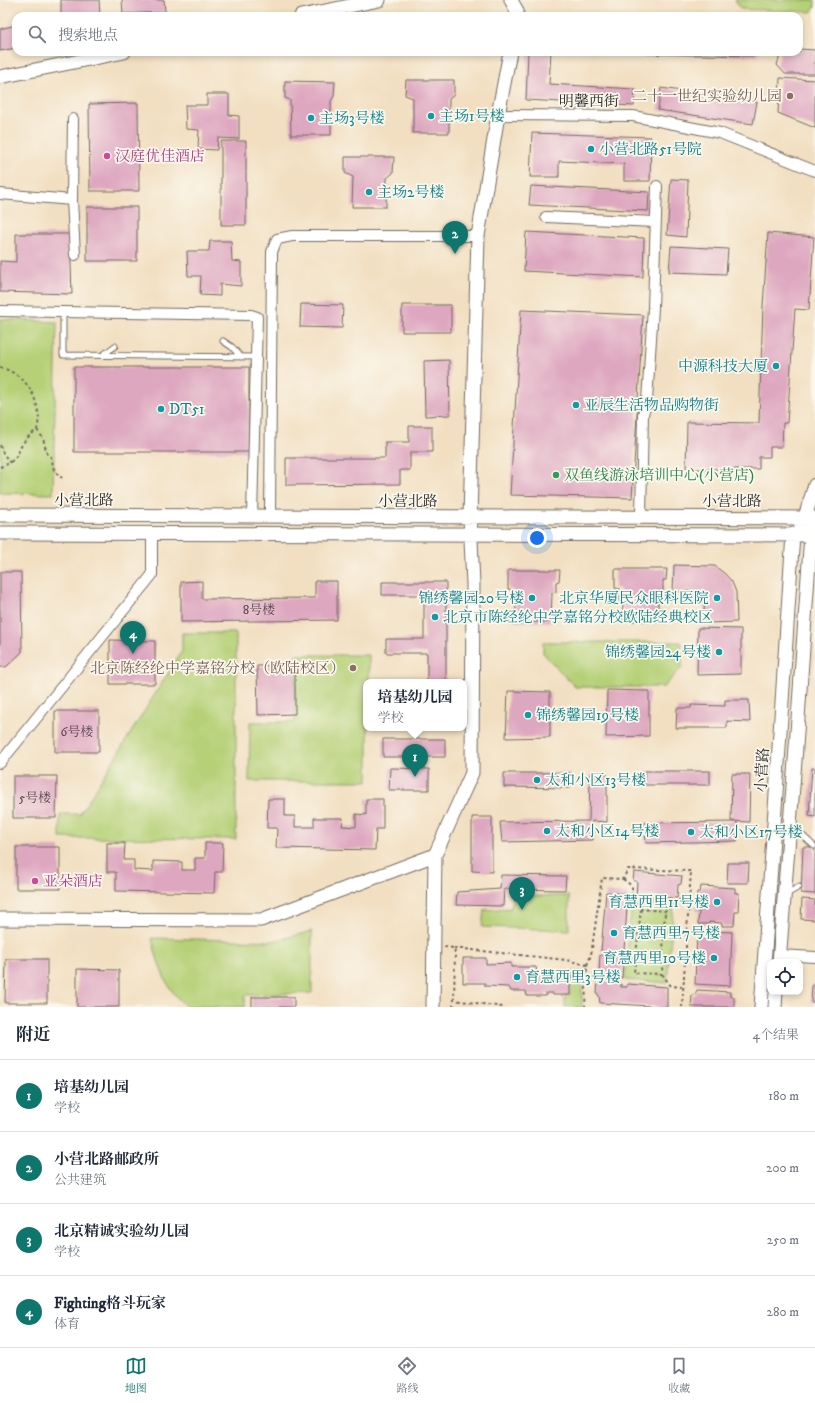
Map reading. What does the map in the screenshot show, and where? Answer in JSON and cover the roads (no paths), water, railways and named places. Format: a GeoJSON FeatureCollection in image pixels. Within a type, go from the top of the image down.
{"type":"FeatureCollection","features":[{"type":"Feature","properties":{"kind":"street"},"geometry":{"type":"LineString","coordinates":[[320,12],[379,0]]}},
{"type":"Feature","properties":{"kind":"street"},"geometry":{"type":"LineString","coordinates":[[512,0],[517,12]]}},
{"type":"Feature","properties":{"kind":"street"},"geometry":{"type":"LineString","coordinates":[[0,77],[104,56]]}},
{"type":"Feature","properties":{"kind":"street"},"geometry":{"type":"LineString","coordinates":[[433,1007],[435,855],[472,773],[473,584],[470,518],[478,236],[509,56]]}},
{"type":"Feature","properties":{"kind":"street","name":"明馨西街"},"geometry":{"type":"LineString","coordinates":[[498,115],[633,116],[720,133],[815,171]]}},
{"type":"Feature","properties":{"kind":"street"},"geometry":{"type":"LineString","coordinates":[[73,119],[72,200],[75,255]]}},
{"type":"Feature","properties":{"kind":"street"},"geometry":{"type":"LineString","coordinates":[[641,518],[643,414],[647,401],[653,308],[657,186]]}},
{"type":"Feature","properties":{"kind":"street"},"geometry":{"type":"LineString","coordinates":[[0,194],[72,200]]}},
{"type":"Feature","properties":{"kind":"street"},"geometry":{"type":"LineString","coordinates":[[546,217],[655,222]]}},
{"type":"Feature","properties":{"kind":"street"},"geometry":{"type":"LineString","coordinates":[[270,516],[272,252],[277,239],[292,236],[478,236]]}},
{"type":"Feature","properties":{"kind":"street"},"geometry":{"type":"LineString","coordinates":[[0,310],[251,315],[257,318],[252,516]]}},
{"type":"Feature","properties":{"kind":"street"},"geometry":{"type":"LineString","coordinates":[[815,485],[810,518],[813,535],[779,959],[815,957]]}},
{"type":"Feature","properties":{"kind":"street","name":"小营北路"},"geometry":{"type":"LineString","coordinates":[[0,515],[470,518],[810,518]]}},
{"type":"Feature","properties":{"kind":"street"},"geometry":{"type":"LineString","coordinates":[[793,534],[810,518]]}},
{"type":"Feature","properties":{"kind":"street"},"geometry":{"type":"LineString","coordinates":[[0,533],[813,535]]}},
{"type":"Feature","properties":{"kind":"street"},"geometry":{"type":"LineString","coordinates":[[0,763],[152,575],[152,534]]}},
{"type":"Feature","properties":{"kind":"street","name":"小营路"},"geometry":{"type":"LineString","coordinates":[[761,1007],[793,534]]}},
{"type":"Feature","properties":{"kind":"street"},"geometry":{"type":"LineString","coordinates":[[0,919],[261,920],[435,855]]}},
{"type":"Feature","properties":{"kind":"street"},"geometry":{"type":"LineString","coordinates":[[775,1007],[776,995]]}},
{"type":"Feature","properties":{"kind":"lane"},"geometry":{"type":"LineString","coordinates":[[63,312],[63,355],[257,358]]}},
{"type":"Feature","properties":{"kind":"lane"},"geometry":{"type":"LineString","coordinates":[[223,342],[232,347],[241,357]]}},
{"type":"Feature","properties":{"kind":"lane"},"geometry":{"type":"LineString","coordinates":[[102,355],[115,346]]}},
{"type":"Feature","properties":{"kind":"lane"},"geometry":{"type":"LineString","coordinates":[[790,824],[814,846]]}},
{"type":"Feature","properties":{"kind":"lane"},"geometry":{"type":"LineString","coordinates":[[784,896],[799,887]]}},
{"type":"Feature","properties":{"kind":"place","name":"二十一世纪实验幼儿园"},"geometry":{"type":"Point","coordinates":[790,96]}},
{"type":"Feature","properties":{"kind":"place","name":"主场1号楼"},"geometry":{"type":"Point","coordinates":[431,116]}},
{"type":"Feature","properties":{"kind":"place","name":"主场3号楼"},"geometry":{"type":"Point","coordinates":[311,118]}},
{"type":"Feature","properties":{"kind":"place","name":"小营北路51号院"},"geometry":{"type":"Point","coordinates":[591,149]}},
{"type":"Feature","properties":{"kind":"place","name":"汉庭优佳酒店"},"geometry":{"type":"Point","coordinates":[107,156]}},
{"type":"Feature","properties":{"kind":"place","name":"主场2号楼"},"geometry":{"type":"Point","coordinates":[369,192]}},
{"type":"Feature","properties":{"kind":"place","name":"小营北路邮政所"},"geometry":{"type":"Point","coordinates":[455,254]}},
{"type":"Feature","properties":{"kind":"place","name":"中源科技大厦"},"geometry":{"type":"Point","coordinates":[776,366]}},
{"type":"Feature","properties":{"kind":"place","name":"亚辰生活物品购物街"},"geometry":{"type":"Point","coordinates":[576,405]}},
{"type":"Feature","properties":{"kind":"place","name":"DT51"},"geometry":{"type":"Point","coordinates":[161,409]}},
{"type":"Feature","properties":{"kind":"place","name":"双鱼线游泳培训中心(小营店)"},"geometry":{"type":"Point","coordinates":[556,475]}},
{"type":"Feature","properties":{"kind":"place","name":"锦绣馨园20号楼"},"geometry":{"type":"Point","coordinates":[532,598]}},
{"type":"Feature","properties":{"kind":"place","name":"北京华厦民众眼科医院"},"geometry":{"type":"Point","coordinates":[717,598]}},
{"type":"Feature","properties":{"kind":"place","name":"北京市陈经纶中学嘉铭分校欧陆经典校区"},"geometry":{"type":"Point","coordinates":[435,617]}},
{"type":"Feature","properties":{"kind":"place","name":"锦绣馨园24号楼"},"geometry":{"type":"Point","coordinates":[719,652]}},
{"type":"Feature","properties":{"kind":"place","name":"Fighting格斗玩家"},"geometry":{"type":"Point","coordinates":[133,654]}},
{"type":"Feature","properties":{"kind":"place","name":"北京陈经纶中学嘉铭分校（欧陆校区）"},"geometry":{"type":"Point","coordinates":[353,668]}},
{"type":"Feature","properties":{"kind":"place","name":"锦绣馨园19号楼"},"geometry":{"type":"Point","coordinates":[528,715]}},
{"type":"Feature","properties":{"kind":"place","name":"培基幼儿园"},"geometry":{"type":"Point","coordinates":[415,777]}},
{"type":"Feature","properties":{"kind":"place","name":"太和小区13号楼"},"geometry":{"type":"Point","coordinates":[537,780]}},
{"type":"Feature","properties":{"kind":"place","name":"太和小区14号楼"},"geometry":{"type":"Point","coordinates":[547,831]}},
{"type":"Feature","properties":{"kind":"place","name":"太和小区17号楼"},"geometry":{"type":"Point","coordinates":[691,832]}},
{"type":"Feature","properties":{"kind":"place","name":"亚朵酒店"},"geometry":{"type":"Point","coordinates":[35,881]}},
{"type":"Feature","properties":{"kind":"place","name":"育慧西里11号楼"},"geometry":{"type":"Point","coordinates":[717,902]}},
{"type":"Feature","properties":{"kind":"place","name":"北京精诚实验幼儿园"},"geometry":{"type":"Point","coordinates":[522,910]}},
{"type":"Feature","properties":{"kind":"place","name":"育慧西里7号楼"},"geometry":{"type":"Point","coordinates":[614,933]}},
{"type":"Feature","properties":{"kind":"place","name":"育慧西里10号楼"},"geometry":{"type":"Point","coordinates":[714,958]}},
{"type":"Feature","properties":{"kind":"place","name":"育慧西里3号楼"},"geometry":{"type":"Point","coordinates":[517,977]}}]}
